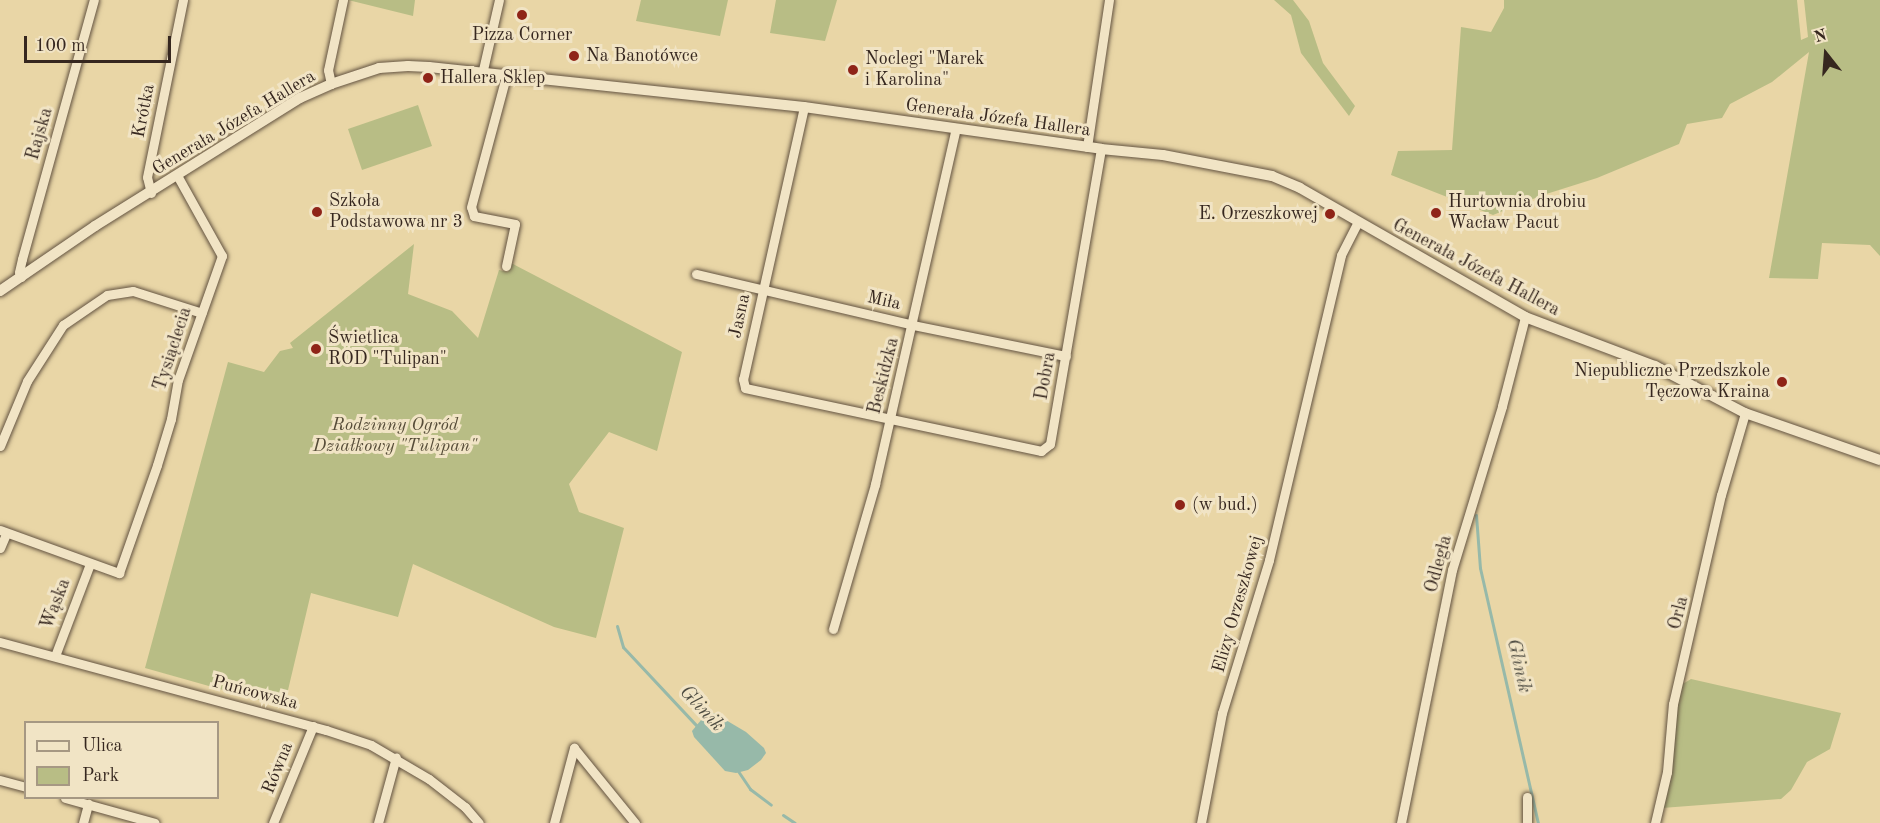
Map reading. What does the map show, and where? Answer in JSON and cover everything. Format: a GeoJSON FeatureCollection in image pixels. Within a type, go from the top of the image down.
{"type":"FeatureCollection","features":[{"type":"Feature","properties":{"kind":"street","name":"Rajska"},"geometry":{"type":"LineString","coordinates":[[21,277],[19,272],[22,259],[94,0]]}},
{"type":"Feature","properties":{"kind":"street","name":"Krótka"},"geometry":{"type":"LineString","coordinates":[[151,193],[147,177],[183,0]]}},
{"type":"Feature","properties":{"kind":"street"},"geometry":{"type":"LineString","coordinates":[[331,84],[328,70],[343,0]]}},
{"type":"Feature","properties":{"kind":"street"},"geometry":{"type":"LineString","coordinates":[[482,74],[499,0]]}},
{"type":"Feature","properties":{"kind":"street"},"geometry":{"type":"LineString","coordinates":[[1087,147],[1109,0]]}},
{"type":"Feature","properties":{"kind":"street","name":"Generała Józefa Hallera"},"geometry":{"type":"LineString","coordinates":[[0,291],[94,226],[178,177],[300,98],[331,84],[393,66],[506,76],[804,107],[1101,149],[1163,155],[1272,176],[1300,188],[1525,317],[1655,366],[1745,413],[1880,460]]}},
{"type":"Feature","properties":{"kind":"street"},"geometry":{"type":"LineString","coordinates":[[506,76],[471,207],[474,216],[514,224],[506,266]]}},
{"type":"Feature","properties":{"kind":"street","name":"Jasna"},"geometry":{"type":"LineString","coordinates":[[804,107],[743,379],[745,388],[890,420]]}},
{"type":"Feature","properties":{"kind":"street","name":"Beskidzka"},"geometry":{"type":"LineString","coordinates":[[833,629],[875,484],[956,128]]}},
{"type":"Feature","properties":{"kind":"street","name":"Dobra"},"geometry":{"type":"LineString","coordinates":[[890,420],[1041,452],[1050,444],[1101,149]]}},
{"type":"Feature","properties":{"kind":"street","name":"Tysiąclecia"},"geometry":{"type":"LineString","coordinates":[[90,564],[119,573],[171,419],[177,380],[222,256],[178,177]]}},
{"type":"Feature","properties":{"kind":"street","name":"Elizy Orzeszkowej"},"geometry":{"type":"LineString","coordinates":[[1201,823],[1222,713],[1276,530],[1341,255],[1358,222]]}},
{"type":"Feature","properties":{"kind":"street","name":"Miła"},"geometry":{"type":"LineString","coordinates":[[696,274],[913,325],[1066,356]]}},
{"type":"Feature","properties":{"kind":"street"},"geometry":{"type":"LineString","coordinates":[[0,446],[27,381],[63,325],[107,295],[120,291],[139,292],[202,313]]}},
{"type":"Feature","properties":{"kind":"street","name":"Odległa"},"geometry":{"type":"LineString","coordinates":[[1401,823],[1452,570],[1502,406],[1525,317]]}},
{"type":"Feature","properties":{"kind":"street","name":"Orla"},"geometry":{"type":"LineString","coordinates":[[1655,823],[1667,772],[1673,704],[1721,495],[1745,413]]}},
{"type":"Feature","properties":{"kind":"street"},"geometry":{"type":"LineString","coordinates":[[0,548],[3,532],[90,564]]}},
{"type":"Feature","properties":{"kind":"street","name":"Wąska"},"geometry":{"type":"LineString","coordinates":[[55,656],[90,564]]}},
{"type":"Feature","properties":{"kind":"street","name":"Puńcowska"},"geometry":{"type":"LineString","coordinates":[[0,642],[313,726],[371,745],[429,779],[465,807],[479,823]]}},
{"type":"Feature","properties":{"kind":"street","name":"Równa"},"geometry":{"type":"LineString","coordinates":[[273,823],[313,726]]}},
{"type":"Feature","properties":{"kind":"street"},"geometry":{"type":"LineString","coordinates":[[554,823],[574,748],[635,823]]}},
{"type":"Feature","properties":{"kind":"street"},"geometry":{"type":"LineString","coordinates":[[378,823],[396,758]]}},
{"type":"Feature","properties":{"kind":"street"},"geometry":{"type":"LineString","coordinates":[[0,780],[24,786]]}},
{"type":"Feature","properties":{"kind":"street"},"geometry":{"type":"LineString","coordinates":[[1527,797],[1527,823]]}},
{"type":"Feature","properties":{"kind":"street"},"geometry":{"type":"LineString","coordinates":[[69,799],[154,823]]}},
{"type":"Feature","properties":{"kind":"street"},"geometry":{"type":"LineString","coordinates":[[83,823],[88,804]]}},
{"type":"Feature","properties":{"kind":"green space"},"geometry":{"type":"Polygon","coordinates":[[[348,0],[415,0],[413,16],[348,0]]]}},
{"type":"Feature","properties":{"kind":"green space"},"geometry":{"type":"Polygon","coordinates":[[[641,0],[728,0],[720,36],[636,21],[641,0]]]}},
{"type":"Feature","properties":{"kind":"green space"},"geometry":{"type":"Polygon","coordinates":[[[776,0],[837,0],[825,41],[770,33],[776,0]]]}},
{"type":"Feature","properties":{"kind":"green space"},"geometry":{"type":"Polygon","coordinates":[[[1274,0],[1293,0],[1309,21],[1323,63],[1355,106],[1349,116],[1301,53],[1291,15],[1274,0]]]}},
{"type":"Feature","properties":{"kind":"green space"},"geometry":{"type":"Polygon","coordinates":[[[1504,0],[1797,0],[1801,40],[1808,37],[1804,0],[1880,0],[1880,256],[1870,245],[1822,243],[1818,279],[1769,278],[1809,52],[1772,82],[1730,104],[1722,118],[1687,124],[1679,144],[1597,178],[1543,195],[1493,215],[1391,175],[1398,151],[1452,150],[1461,27],[1491,32],[1504,8],[1504,0]]]}},
{"type":"Feature","properties":{"kind":"green space"},"geometry":{"type":"Polygon","coordinates":[[[418,105],[432,146],[362,170],[348,129],[418,105]]]}},
{"type":"Feature","properties":{"kind":"green space","name":"Rodzinny Ogród Działkowy \"Tulipan\""},"geometry":{"type":"Polygon","coordinates":[[[414,244],[408,294],[452,311],[478,338],[499,270],[508,272],[511,263],[682,352],[657,451],[609,432],[569,484],[579,512],[624,528],[596,638],[554,627],[413,564],[398,617],[311,593],[284,707],[145,668],[228,362],[264,372],[280,351],[293,348],[290,343],[414,244]]]}},
{"type":"Feature","properties":{"kind":"green space"},"geometry":{"type":"Polygon","coordinates":[[[1691,679],[1841,713],[1830,749],[1807,762],[1791,790],[1781,799],[1662,808],[1681,685],[1691,679]]]}},
{"type":"Feature","properties":{"kind":"shaded area"},"geometry":{"type":"Polygon","coordinates":[[[714,713],[746,732],[764,748],[766,753],[761,760],[748,770],[736,773],[725,771],[694,737],[692,731],[706,714],[714,713]]]}},
{"type":"Feature","properties":{"kind":"waterway","name":"Glinik"},"geometry":{"type":"LineString","coordinates":[[1476,515],[1480,568],[1538,823]]}},
{"type":"Feature","properties":{"kind":"waterway","name":"Glinik"},"geometry":{"type":"LineString","coordinates":[[617,626],[623,647],[697,726]]}},
{"type":"Feature","properties":{"kind":"waterway","name":"Glinik"},"geometry":{"type":"LineString","coordinates":[[738,771],[750,789],[771,805]]}},
{"type":"Feature","properties":{"kind":"waterway","name":"Glinik"},"geometry":{"type":"LineString","coordinates":[[783,815],[795,823]]}},
{"type":"Feature","properties":{"kind":"place","name":"Pizza Corner"},"geometry":{"type":"Point","coordinates":[522,15]}},
{"type":"Feature","properties":{"kind":"place","name":"Na Banotówce"},"geometry":{"type":"Point","coordinates":[574,56]}},
{"type":"Feature","properties":{"kind":"place","name":"Noclegi \"Marek i Karolina\""},"geometry":{"type":"Point","coordinates":[853,70]}},
{"type":"Feature","properties":{"kind":"place","name":"Hallera Sklep"},"geometry":{"type":"Point","coordinates":[428,78]}},
{"type":"Feature","properties":{"kind":"place","name":"Szkoła Podstawowa nr 3"},"geometry":{"type":"Point","coordinates":[317,212]}},
{"type":"Feature","properties":{"kind":"place","name":"Hurtownia drobiu Wacław Pacut"},"geometry":{"type":"Point","coordinates":[1436,213]}},
{"type":"Feature","properties":{"kind":"place","name":"E. Orzeszkowej"},"geometry":{"type":"Point","coordinates":[1330,214]}},
{"type":"Feature","properties":{"kind":"place","name":"Świetlica ROD \"Tulipan\""},"geometry":{"type":"Point","coordinates":[316,349]}},
{"type":"Feature","properties":{"kind":"place","name":"Niepubliczne Przedszkole Tęczowa Kraina"},"geometry":{"type":"Point","coordinates":[1782,382]}},
{"type":"Feature","properties":{"kind":"place","name":"(w bud.)"},"geometry":{"type":"Point","coordinates":[1180,505]}}]}
